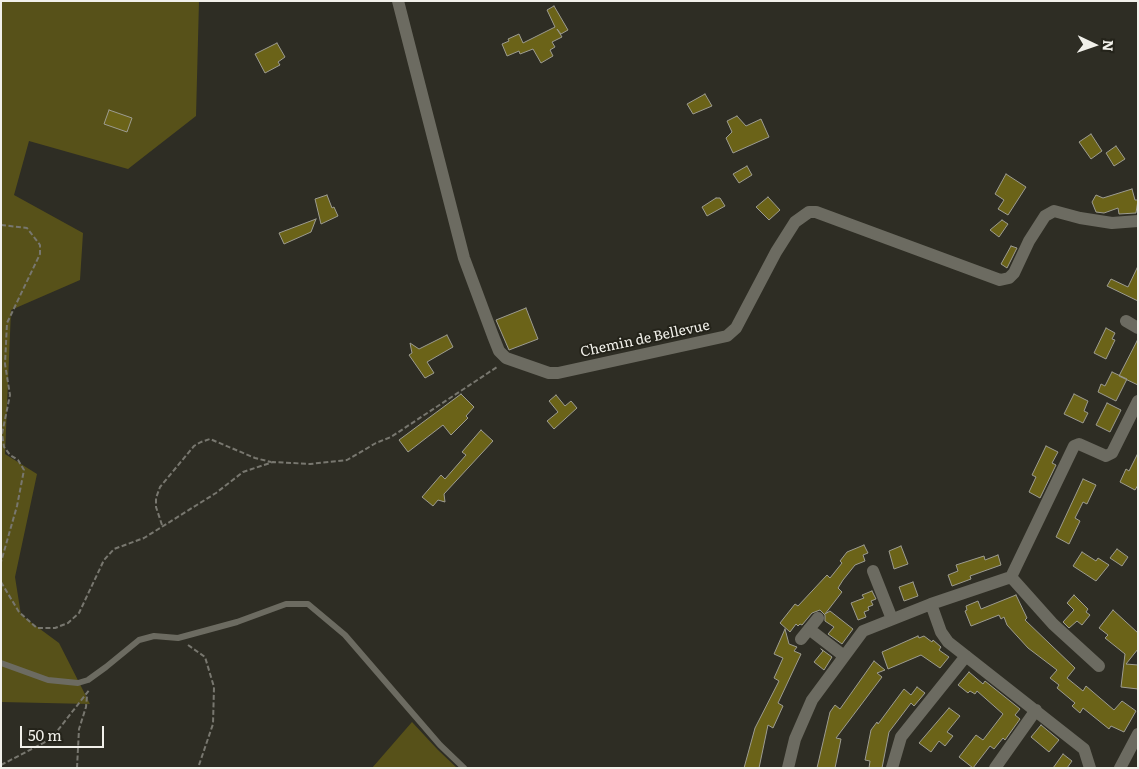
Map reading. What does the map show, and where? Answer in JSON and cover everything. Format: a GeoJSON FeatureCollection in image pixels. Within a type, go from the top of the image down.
{"type":"FeatureCollection","features":[{"type":"Feature","properties":{"kind":"street"},"geometry":{"type":"LineString","coordinates":[[398,1],[464,258],[493,336],[500,351],[506,358]]}},
{"type":"Feature","properties":{"kind":"street","name":"Chemin de Bellevue"},"geometry":{"type":"LineString","coordinates":[[506,358],[549,373],[558,373],[727,336],[736,328],[776,252],[795,222],[808,212],[816,212],[1000,280],[1009,278],[1014,273],[1045,216],[1054,211],[1080,218],[1112,223],[1138,221]]}},
{"type":"Feature","properties":{"kind":"street"},"geometry":{"type":"LineString","coordinates":[[1126,321],[1138,328]]}},
{"type":"Feature","properties":{"kind":"street"},"geometry":{"type":"LineString","coordinates":[[788,768],[795,739],[812,700],[863,631],[931,604],[1011,577],[1074,446],[1079,444],[1106,456],[1112,454],[1138,400]]}},
{"type":"Feature","properties":{"kind":"street"},"geometry":{"type":"LineString","coordinates":[[872,571],[892,619]]}},
{"type":"Feature","properties":{"kind":"street"},"geometry":{"type":"LineString","coordinates":[[1011,577],[1053,624],[1099,666]]}},
{"type":"Feature","properties":{"kind":"street"},"geometry":{"type":"LineString","coordinates":[[931,604],[941,632],[948,642],[1084,749],[1090,768]]}},
{"type":"Feature","properties":{"kind":"street"},"geometry":{"type":"LineString","coordinates":[[818,618],[805,634],[844,656]]}},
{"type":"Feature","properties":{"kind":"street"},"geometry":{"type":"LineString","coordinates":[[892,768],[901,737],[966,656]]}},
{"type":"Feature","properties":{"kind":"street"},"geometry":{"type":"LineString","coordinates":[[994,768],[1036,710]]}},
{"type":"Feature","properties":{"kind":"street"},"geometry":{"type":"LineString","coordinates":[[1120,768],[1138,734]]}},
{"type":"Feature","properties":{"kind":"lane"},"geometry":{"type":"LineString","coordinates":[[1,663],[48,680],[78,683],[106,667],[139,640],[154,636],[178,638],[236,622],[286,604],[308,604],[345,635],[440,745],[464,768]]}},
{"type":"Feature","properties":{"kind":"path"},"geometry":{"type":"LineString","coordinates":[[1,225],[27,228],[40,244],[40,254],[7,323],[5,364],[10,395],[2,434],[4,447],[10,455],[18,460],[24,470],[17,506],[1,562]]}},
{"type":"Feature","properties":{"kind":"path"},"geometry":{"type":"LineString","coordinates":[[162,526],[156,507],[156,498],[160,487],[194,446],[201,442],[210,439],[255,458],[273,462],[310,464],[348,460],[422,418],[501,364],[506,358]]}},
{"type":"Feature","properties":{"kind":"path"},"geometry":{"type":"LineString","coordinates":[[1,582],[4,590],[28,622],[37,628],[68,623],[79,613],[104,560],[114,549],[144,538],[216,493],[243,472],[273,462]]}},
{"type":"Feature","properties":{"kind":"path"},"geometry":{"type":"LineString","coordinates":[[178,638],[205,657],[214,687],[213,724],[198,768]]}},
{"type":"Feature","properties":{"kind":"path"},"geometry":{"type":"LineString","coordinates":[[1,765],[51,739],[92,687]]}},
{"type":"Feature","properties":{"kind":"path"},"geometry":{"type":"LineString","coordinates":[[77,768],[79,729],[86,707],[87,693]]}},
{"type":"Feature","properties":{"kind":"shaded area"},"geometry":{"type":"Polygon","coordinates":[[[1,1],[199,1],[196,116],[128,169],[29,141],[14,195],[83,233],[80,280],[11,310],[5,454],[37,474],[15,577],[21,615],[59,643],[90,704],[1,702],[1,1]]]}},
{"type":"Feature","properties":{"kind":"shaded area"},"geometry":{"type":"Polygon","coordinates":[[[412,722],[438,750],[457,768],[372,768],[412,722]]]}},
{"type":"Feature","properties":{"kind":"building"},"geometry":{"type":"Polygon","coordinates":[[[554,6],[568,30],[561,34],[557,29],[562,37],[552,42],[555,47],[550,50],[553,56],[541,63],[533,49],[520,54],[519,51],[507,56],[502,44],[509,41],[508,39],[519,34],[523,43],[555,27],[547,10],[554,6]]]}},
{"type":"Feature","properties":{"kind":"building"},"geometry":{"type":"Polygon","coordinates":[[[277,43],[285,57],[278,62],[280,65],[265,73],[255,54],[277,43]]]}},
{"type":"Feature","properties":{"kind":"building"},"geometry":{"type":"Polygon","coordinates":[[[705,94],[712,106],[693,114],[687,104],[705,94]]]}},
{"type":"Feature","properties":{"kind":"building"},"geometry":{"type":"Polygon","coordinates":[[[109,110],[132,118],[127,132],[104,124],[109,110]]]}},
{"type":"Feature","properties":{"kind":"building"},"geometry":{"type":"Polygon","coordinates":[[[737,116],[746,126],[761,119],[769,137],[733,153],[726,138],[732,132],[727,121],[737,116]]]}},
{"type":"Feature","properties":{"kind":"building"},"geometry":{"type":"Polygon","coordinates":[[[1091,134],[1102,151],[1091,159],[1079,142],[1091,134]]]}},
{"type":"Feature","properties":{"kind":"building"},"geometry":{"type":"Polygon","coordinates":[[[1116,146],[1125,159],[1114,166],[1106,153],[1116,146]]]}},
{"type":"Feature","properties":{"kind":"building"},"geometry":{"type":"Polygon","coordinates":[[[747,166],[752,175],[739,183],[733,174],[747,166]]]}},
{"type":"Feature","properties":{"kind":"building"},"geometry":{"type":"Polygon","coordinates":[[[1006,174],[1026,187],[1008,215],[998,209],[1004,200],[995,194],[1006,174]]]}},
{"type":"Feature","properties":{"kind":"building"},"geometry":{"type":"Polygon","coordinates":[[[1132,189],[1135,200],[1138,200],[1136,213],[1119,214],[1118,208],[1104,213],[1096,212],[1092,202],[1096,195],[1103,198],[1132,189]]]}},
{"type":"Feature","properties":{"kind":"building"},"geometry":{"type":"Polygon","coordinates":[[[327,195],[332,208],[334,207],[338,216],[321,224],[315,199],[327,195]]]}},
{"type":"Feature","properties":{"kind":"building"},"geometry":{"type":"Polygon","coordinates":[[[768,197],[780,210],[769,220],[756,207],[768,197]]]}},
{"type":"Feature","properties":{"kind":"building"},"geometry":{"type":"Polygon","coordinates":[[[716,198],[720,198],[725,206],[707,216],[702,207],[716,198]]]}},
{"type":"Feature","properties":{"kind":"building"},"geometry":{"type":"Polygon","coordinates":[[[316,219],[311,232],[284,244],[279,233],[316,219]]]}},
{"type":"Feature","properties":{"kind":"building"},"geometry":{"type":"Polygon","coordinates":[[[1002,220],[1008,224],[999,237],[990,230],[1002,220]]]}},
{"type":"Feature","properties":{"kind":"building"},"geometry":{"type":"Polygon","coordinates":[[[1011,246],[1017,248],[1007,268],[1001,264],[1011,246]]]}},
{"type":"Feature","properties":{"kind":"building"},"geometry":{"type":"Polygon","coordinates":[[[1138,266],[1138,301],[1107,286],[1111,279],[1128,287],[1138,266]]]}},
{"type":"Feature","properties":{"kind":"building"},"geometry":{"type":"Polygon","coordinates":[[[526,308],[538,339],[509,350],[496,320],[526,308]]]}},
{"type":"Feature","properties":{"kind":"building"},"geometry":{"type":"Polygon","coordinates":[[[1106,328],[1115,333],[1112,339],[1115,340],[1106,359],[1094,353],[1106,328]]]}},
{"type":"Feature","properties":{"kind":"building"},"geometry":{"type":"Polygon","coordinates":[[[447,335],[453,347],[427,362],[434,373],[425,378],[409,355],[412,353],[410,343],[419,349],[447,335]]]}},
{"type":"Feature","properties":{"kind":"building"},"geometry":{"type":"Polygon","coordinates":[[[1138,339],[1138,385],[1119,376],[1138,339]]]}},
{"type":"Feature","properties":{"kind":"building"},"geometry":{"type":"Polygon","coordinates":[[[1112,372],[1127,379],[1116,401],[1098,392],[1101,384],[1105,386],[1112,372]]]}},
{"type":"Feature","properties":{"kind":"building"},"geometry":{"type":"Polygon","coordinates":[[[461,394],[474,407],[466,416],[468,418],[451,435],[443,425],[408,452],[399,440],[461,394]]]}},
{"type":"Feature","properties":{"kind":"building"},"geometry":{"type":"Polygon","coordinates":[[[1074,394],[1088,401],[1084,411],[1088,413],[1083,423],[1064,414],[1074,394]]]}},
{"type":"Feature","properties":{"kind":"building"},"geometry":{"type":"Polygon","coordinates":[[[556,395],[565,406],[571,401],[577,408],[554,429],[547,421],[558,412],[549,401],[556,395]]]}},
{"type":"Feature","properties":{"kind":"building"},"geometry":{"type":"Polygon","coordinates":[[[1107,403],[1121,410],[1110,432],[1096,425],[1107,403]]]}},
{"type":"Feature","properties":{"kind":"building"},"geometry":{"type":"Polygon","coordinates":[[[481,430],[493,441],[444,494],[445,502],[438,500],[433,506],[422,497],[441,475],[445,479],[466,455],[462,452],[481,430]]]}},
{"type":"Feature","properties":{"kind":"building"},"geometry":{"type":"Polygon","coordinates":[[[1046,446],[1058,452],[1052,463],[1056,465],[1040,498],[1029,492],[1036,477],[1032,475],[1046,446]]]}},
{"type":"Feature","properties":{"kind":"building"},"geometry":{"type":"Polygon","coordinates":[[[1138,453],[1138,485],[1135,490],[1120,482],[1126,469],[1129,471],[1138,453]]]}},
{"type":"Feature","properties":{"kind":"building"},"geometry":{"type":"Polygon","coordinates":[[[1083,479],[1096,485],[1087,504],[1083,502],[1075,518],[1080,521],[1069,544],[1056,537],[1083,479]]]}},
{"type":"Feature","properties":{"kind":"building"},"geometry":{"type":"Polygon","coordinates":[[[864,545],[868,553],[863,555],[865,561],[855,565],[843,580],[838,588],[842,592],[825,614],[830,611],[853,629],[842,644],[828,634],[834,627],[825,621],[825,615],[820,610],[812,613],[802,625],[798,626],[796,624],[790,632],[780,623],[795,604],[798,606],[827,575],[830,578],[842,563],[840,561],[847,552],[864,545]]]}},
{"type":"Feature","properties":{"kind":"building"},"geometry":{"type":"Polygon","coordinates":[[[901,546],[908,564],[894,569],[889,551],[901,546]]]}},
{"type":"Feature","properties":{"kind":"building"},"geometry":{"type":"Polygon","coordinates":[[[1117,549],[1128,557],[1122,566],[1110,558],[1117,549]]]}},
{"type":"Feature","properties":{"kind":"building"},"geometry":{"type":"Polygon","coordinates":[[[1082,552],[1096,561],[1098,558],[1109,565],[1096,581],[1073,566],[1082,552]]]}},
{"type":"Feature","properties":{"kind":"building"},"geometry":{"type":"Polygon","coordinates":[[[998,555],[1001,565],[970,576],[971,579],[952,586],[948,575],[958,571],[956,565],[984,556],[985,560],[998,555]]]}},
{"type":"Feature","properties":{"kind":"building"},"geometry":{"type":"Polygon","coordinates":[[[913,582],[918,596],[904,601],[899,587],[913,582]]]}},
{"type":"Feature","properties":{"kind":"building"},"geometry":{"type":"Polygon","coordinates":[[[872,591],[876,599],[871,601],[873,605],[868,607],[869,610],[864,612],[866,617],[858,620],[851,603],[864,598],[862,595],[872,591]]]}},
{"type":"Feature","properties":{"kind":"building"},"geometry":{"type":"Polygon","coordinates":[[[1016,595],[1027,618],[1025,620],[1075,668],[1067,678],[1083,691],[1086,686],[1114,710],[1122,701],[1136,711],[1124,732],[1111,726],[1109,729],[1083,708],[1080,713],[1072,706],[1075,703],[1057,688],[1059,685],[1050,678],[1057,670],[1028,648],[1007,625],[1004,617],[1001,619],[999,615],[971,626],[965,611],[967,610],[966,606],[978,601],[981,609],[1016,595]]]}},
{"type":"Feature","properties":{"kind":"building"},"geometry":{"type":"Polygon","coordinates":[[[1074,595],[1088,609],[1086,612],[1090,615],[1082,625],[1077,621],[1069,628],[1063,622],[1074,610],[1067,603],[1074,595]]]}},
{"type":"Feature","properties":{"kind":"building"},"geometry":{"type":"Polygon","coordinates":[[[1113,610],[1138,633],[1138,649],[1126,664],[1138,665],[1138,689],[1121,687],[1125,654],[1105,638],[1108,635],[1099,628],[1113,610]]]}},
{"type":"Feature","properties":{"kind":"building"},"geometry":{"type":"Polygon","coordinates":[[[785,629],[789,644],[797,647],[794,651],[801,654],[778,703],[783,706],[773,728],[768,725],[759,768],[744,768],[755,728],[779,681],[774,678],[783,658],[774,654],[785,629]]]}},
{"type":"Feature","properties":{"kind":"building"},"geometry":{"type":"Polygon","coordinates":[[[918,636],[919,638],[924,636],[932,642],[933,640],[941,647],[939,650],[949,657],[940,668],[921,655],[888,669],[882,652],[918,636]]]}},
{"type":"Feature","properties":{"kind":"building"},"geometry":{"type":"Polygon","coordinates":[[[821,649],[832,657],[824,670],[814,662],[823,651],[821,649]]]}},
{"type":"Feature","properties":{"kind":"building"},"geometry":{"type":"Polygon","coordinates":[[[874,661],[885,670],[877,673],[882,677],[836,738],[841,739],[835,768],[817,768],[830,712],[835,705],[840,709],[874,661]]]}},
{"type":"Feature","properties":{"kind":"building"},"geometry":{"type":"Polygon","coordinates":[[[969,672],[983,684],[985,681],[1020,709],[1015,715],[1020,719],[1005,740],[1003,738],[994,749],[990,746],[973,768],[959,757],[976,735],[983,740],[1003,714],[977,691],[975,694],[970,691],[968,693],[958,685],[969,672]]]}},
{"type":"Feature","properties":{"kind":"building"},"geometry":{"type":"Polygon","coordinates":[[[917,687],[925,693],[914,706],[911,703],[889,732],[882,768],[869,768],[870,761],[865,760],[871,730],[877,722],[878,724],[904,689],[911,695],[917,687]]]}},
{"type":"Feature","properties":{"kind":"building"},"geometry":{"type":"Polygon","coordinates":[[[949,708],[960,716],[947,732],[953,736],[945,746],[939,741],[931,752],[919,743],[949,708]]]}},
{"type":"Feature","properties":{"kind":"building"},"geometry":{"type":"Polygon","coordinates":[[[1041,725],[1059,740],[1049,752],[1031,737],[1041,725]]]}},
{"type":"Feature","properties":{"kind":"building"},"geometry":{"type":"Polygon","coordinates":[[[1063,754],[1072,761],[1067,768],[1053,768],[1063,754]]]}}]}
